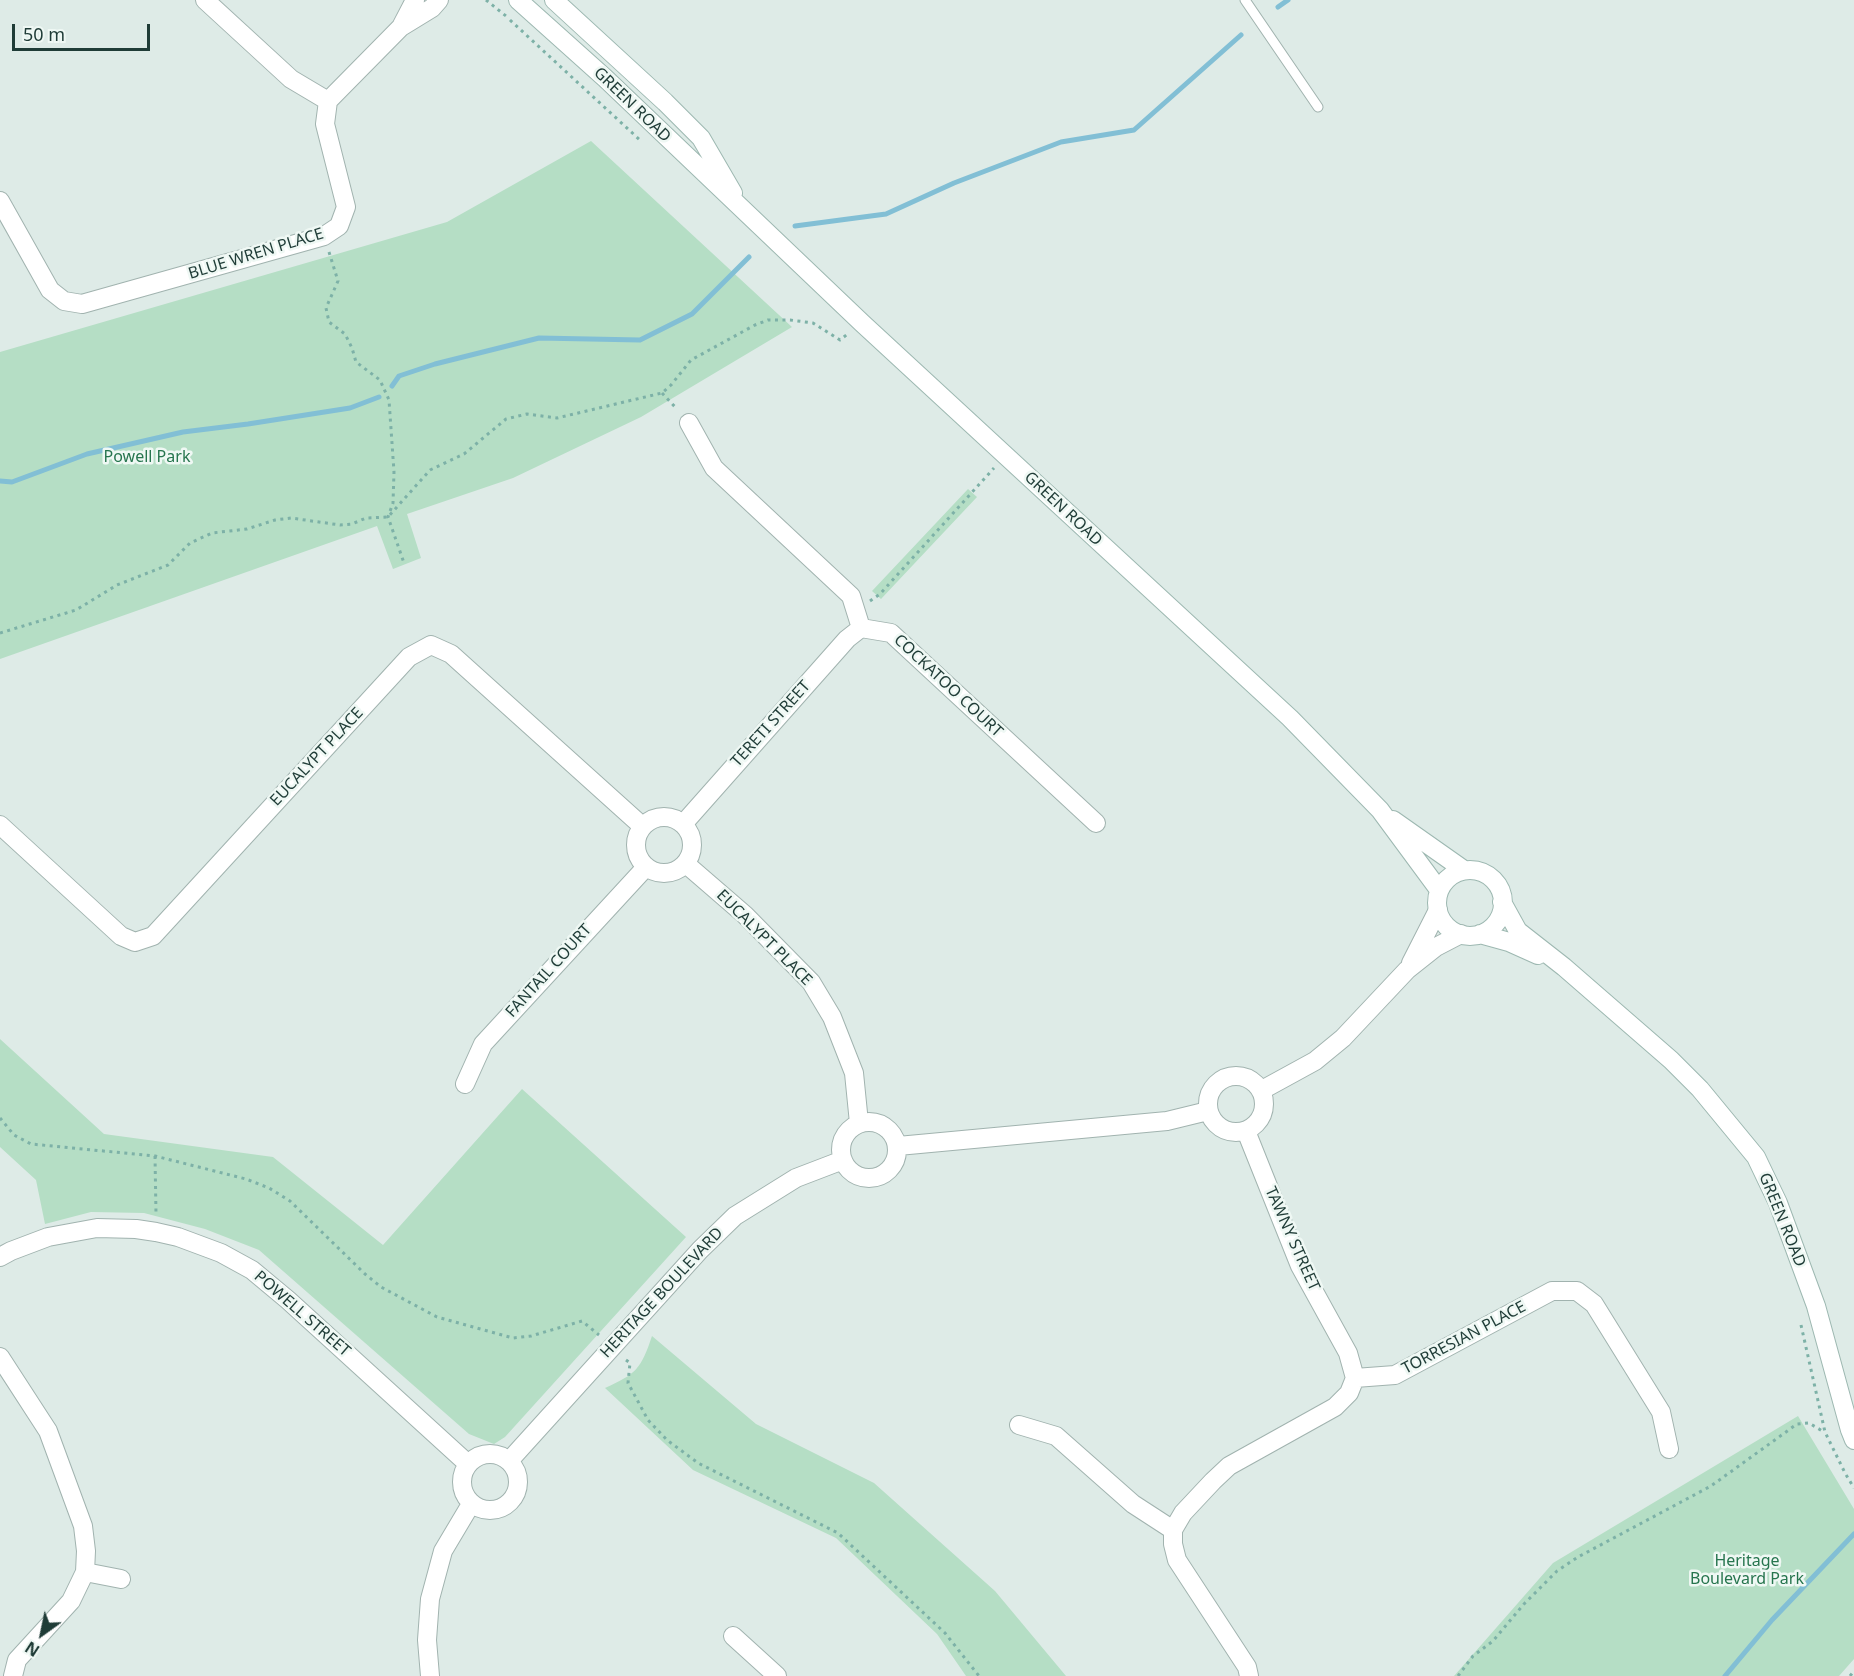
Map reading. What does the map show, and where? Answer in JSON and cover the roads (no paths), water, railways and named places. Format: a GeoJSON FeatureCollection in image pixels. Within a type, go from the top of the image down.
{"type":"FeatureCollection","features":[{"type":"Feature","properties":{"kind":"street"},"geometry":{"type":"LineString","coordinates":[[205,0],[291,79],[328,101],[401,27],[432,8],[439,0]]}},
{"type":"Feature","properties":{"kind":"street"},"geometry":{"type":"LineString","coordinates":[[401,27],[416,0]]}},
{"type":"Feature","properties":{"kind":"street","name":"GREEN ROAD"},"geometry":{"type":"LineString","coordinates":[[518,0],[605,78],[862,323],[1290,718],[1380,810],[1439,890]]}},
{"type":"Feature","properties":{"kind":"street","name":"GREEN ROAD"},"geometry":{"type":"LineString","coordinates":[[554,0],[665,102],[700,138],[744,210]]}},
{"type":"Feature","properties":{"kind":"street","name":"BLUE WREN PLACE"},"geometry":{"type":"LineString","coordinates":[[0,201],[50,290],[64,301],[82,304],[324,236],[339,226],[346,207],[325,124],[328,101]]}},
{"type":"Feature","properties":{"kind":"street"},"geometry":{"type":"LineString","coordinates":[[689,423],[714,468],[852,596],[861,628]]}},
{"type":"Feature","properties":{"kind":"street","name":"COCKATOO COURT"},"geometry":{"type":"LineString","coordinates":[[861,628],[891,633],[1096,823]]}},
{"type":"Feature","properties":{"kind":"street","name":"TERETI STREET"},"geometry":{"type":"LineString","coordinates":[[684,823],[847,639],[861,628]]}},
{"type":"Feature","properties":{"kind":"street","name":"EUCALYPT PLACE"},"geometry":{"type":"LineString","coordinates":[[0,825],[121,936],[135,942],[153,936],[409,657],[431,645],[451,654],[642,826]]}},
{"type":"Feature","properties":{"kind":"street","name":"GREEN ROAD"},"geometry":{"type":"LineString","coordinates":[[1380,810],[1464,870]]}},
{"type":"Feature","properties":{"kind":"street"},"geometry":{"type":"LineString","coordinates":[[666,816],[684,823],[693,840],[693,850],[686,864],[674,872],[664,873],[654,872],[646,867],[636,852],[638,834],[642,826],[649,820],[666,816]]}},
{"type":"Feature","properties":{"kind":"street","name":"EUCALYPT PLACE"},"geometry":{"type":"LineString","coordinates":[[686,864],[745,915],[811,982],[832,1017],[854,1073],[859,1123]]}},
{"type":"Feature","properties":{"kind":"street","name":"FANTAIL COURT"},"geometry":{"type":"LineString","coordinates":[[465,1084],[483,1044],[646,867]]}},
{"type":"Feature","properties":{"kind":"street"},"geometry":{"type":"LineString","coordinates":[[1464,870],[1486,874],[1495,882],[1500,892],[1501,912],[1490,929],[1471,936],[1461,934],[1446,925],[1441,918],[1437,900],[1439,890],[1445,880],[1464,870]]}},
{"type":"Feature","properties":{"kind":"street","name":"GREEN ROAD"},"geometry":{"type":"LineString","coordinates":[[1502,903],[1518,930],[1564,967],[1678,1067],[1700,1089],[1756,1157],[1778,1203],[1816,1306],[1854,1440]]}},
{"type":"Feature","properties":{"kind":"street"},"geometry":{"type":"LineString","coordinates":[[1407,970],[1438,910]]}},
{"type":"Feature","properties":{"kind":"street"},"geometry":{"type":"LineString","coordinates":[[1262,1090],[1315,1061],[1343,1038],[1407,970],[1436,947],[1461,934]]}},
{"type":"Feature","properties":{"kind":"street","name":"GREEN ROAD"},"geometry":{"type":"LineString","coordinates":[[1480,934],[1509,942],[1564,967]]}},
{"type":"Feature","properties":{"kind":"street"},"geometry":{"type":"LineString","coordinates":[[1229,1076],[1247,1077],[1262,1090],[1265,1100],[1261,1119],[1246,1131],[1227,1131],[1218,1126],[1209,1111],[1208,1102],[1214,1085],[1229,1076]]}},
{"type":"Feature","properties":{"kind":"street"},"geometry":{"type":"LineString","coordinates":[[898,1146],[1167,1121],[1209,1111]]}},
{"type":"Feature","properties":{"kind":"street"},"geometry":{"type":"LineString","coordinates":[[877,1122],[886,1126],[893,1134],[898,1146],[897,1156],[890,1170],[882,1176],[873,1179],[863,1178],[847,1168],[843,1160],[840,1152],[841,1143],[845,1134],[859,1123],[877,1122]]}},
{"type":"Feature","properties":{"kind":"street","name":"TAWNY STREET"},"geometry":{"type":"LineString","coordinates":[[1246,1131],[1300,1266],[1348,1353],[1355,1378]]}},
{"type":"Feature","properties":{"kind":"street","name":"HERITAGE BOULEVARD"},"geometry":{"type":"LineString","coordinates":[[509,1461],[700,1250],[735,1216],[796,1178],[843,1160]]}},
{"type":"Feature","properties":{"kind":"street","name":"POWELL STREET"},"geometry":{"type":"LineString","coordinates":[[0,1257],[10,1251],[48,1238],[97,1228],[156,1232],[178,1237],[221,1253],[252,1270],[468,1464]]}},
{"type":"Feature","properties":{"kind":"street","name":"TORRESIAN PLACE"},"geometry":{"type":"LineString","coordinates":[[1355,1378],[1395,1375],[1552,1291],[1576,1291],[1594,1304],[1661,1412],[1670,1449]]}},
{"type":"Feature","properties":{"kind":"street"},"geometry":{"type":"LineString","coordinates":[[0,1357],[48,1431],[83,1526],[86,1551],[85,1572],[71,1601],[17,1660],[13,1676]]}},
{"type":"Feature","properties":{"kind":"street"},"geometry":{"type":"LineString","coordinates":[[1249,1676],[1177,1560],[1173,1544],[1173,1530],[1183,1513],[1229,1466],[1335,1407],[1349,1393],[1355,1378]]}},
{"type":"Feature","properties":{"kind":"street"},"geometry":{"type":"LineString","coordinates":[[1019,1425],[1056,1436],[1132,1504],[1173,1530]]}},
{"type":"Feature","properties":{"kind":"street"},"geometry":{"type":"LineString","coordinates":[[492,1454],[509,1461],[515,1469],[518,1488],[508,1505],[500,1510],[490,1511],[480,1509],[465,1498],[461,1480],[468,1464],[483,1455],[492,1454]]}},
{"type":"Feature","properties":{"kind":"street"},"geometry":{"type":"LineString","coordinates":[[430,1676],[427,1640],[430,1599],[442,1551],[471,1504]]}},
{"type":"Feature","properties":{"kind":"street"},"geometry":{"type":"LineString","coordinates":[[85,1572],[121,1579]]}},
{"type":"Feature","properties":{"kind":"street"},"geometry":{"type":"LineString","coordinates":[[733,1636],[777,1676]]}},
{"type":"Feature","properties":{"kind":"lane"},"geometry":{"type":"LineString","coordinates":[[1245,0],[1318,107]]}},
{"type":"Feature","properties":{"kind":"waterway"},"geometry":{"type":"LineString","coordinates":[[1278,7],[1288,0]]}},
{"type":"Feature","properties":{"kind":"waterway"},"geometry":{"type":"LineString","coordinates":[[795,226],[886,214],[954,183],[1061,142],[1134,130],[1241,35]]}},
{"type":"Feature","properties":{"kind":"waterway"},"geometry":{"type":"LineString","coordinates":[[392,386],[399,376],[435,364],[539,338],[640,340],[692,314],[749,257]]}},
{"type":"Feature","properties":{"kind":"waterway"},"geometry":{"type":"LineString","coordinates":[[0,481],[12,482],[87,454],[183,432],[350,408],[379,397]]}},
{"type":"Feature","properties":{"kind":"waterway"},"geometry":{"type":"LineString","coordinates":[[1725,1676],[1772,1620],[1854,1534]]}},
{"type":"Feature","properties":{"kind":"park label","name":"Powell Park"},"geometry":{"type":"Point","coordinates":[147,457]}},
{"type":"Feature","properties":{"kind":"park label","name":"Heritage Boulevard Park"},"geometry":{"type":"Point","coordinates":[1747,1570]}}]}
